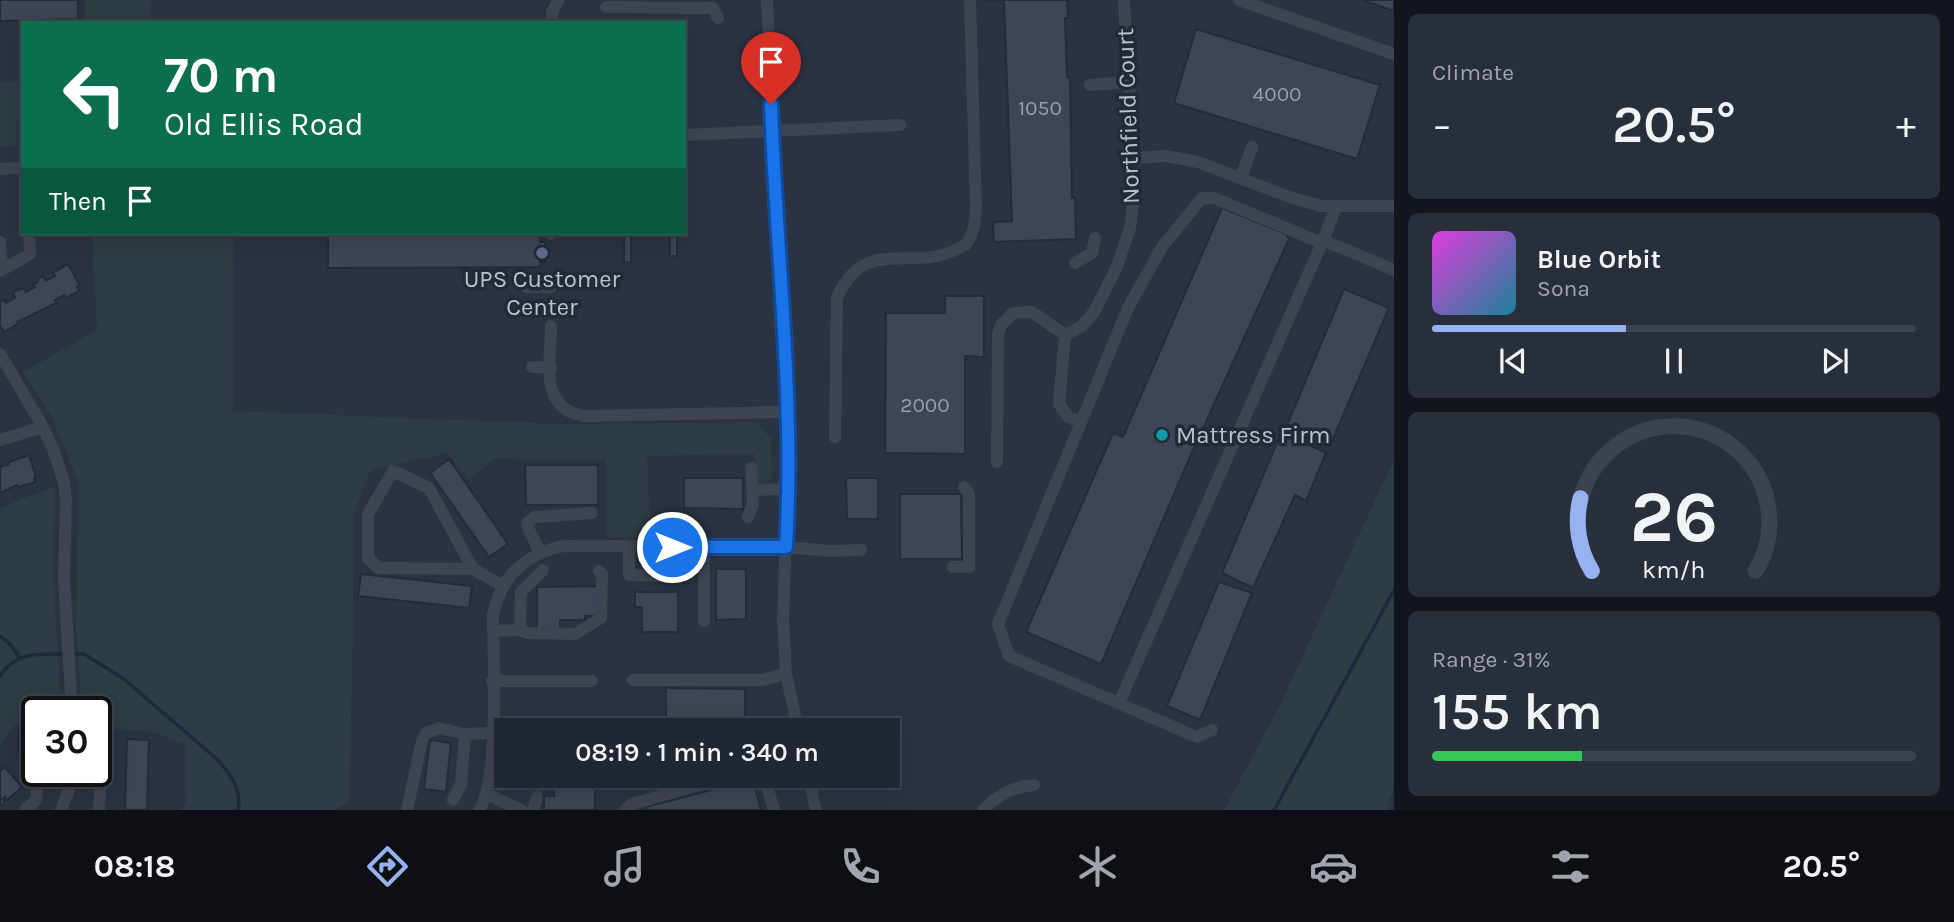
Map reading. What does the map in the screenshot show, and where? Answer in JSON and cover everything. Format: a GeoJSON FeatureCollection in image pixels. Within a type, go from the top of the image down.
{"type":"FeatureCollection","features":[{"type":"Feature","properties":{"kind":"street"},"geometry":{"type":"LineString","coordinates":[[548,16],[559,0]]}},
{"type":"Feature","properties":{"kind":"street"},"geometry":{"type":"LineString","coordinates":[[767,0],[788,412],[789,489],[782,621],[786,673],[795,718]]}},
{"type":"Feature","properties":{"kind":"street"},"geometry":{"type":"LineString","coordinates":[[835,437],[837,298],[845,280],[877,259],[944,256],[964,245],[974,229],[976,209],[970,0]]}},
{"type":"Feature","properties":{"kind":"street","name":"Northfield Court"},"geometry":{"type":"LineString","coordinates":[[1065,335],[1082,326],[1094,312],[1121,255],[1134,206],[1134,158],[1124,0]]}},
{"type":"Feature","properties":{"kind":"street"},"geometry":{"type":"LineString","coordinates":[[1239,0],[1394,54]]}},
{"type":"Feature","properties":{"kind":"street"},"geometry":{"type":"LineString","coordinates":[[606,7],[713,8],[718,18]]}},
{"type":"Feature","properties":{"kind":"street"},"geometry":{"type":"LineString","coordinates":[[1090,85],[1129,82]]}},
{"type":"Feature","properties":{"kind":"street"},"geometry":{"type":"LineString","coordinates":[[686,135],[900,125]]}},
{"type":"Feature","properties":{"kind":"street"},"geometry":{"type":"LineString","coordinates":[[1241,178],[1252,147]]}},
{"type":"Feature","properties":{"kind":"street"},"geometry":{"type":"LineString","coordinates":[[1134,158],[1181,158],[1214,166],[1292,198],[1336,207],[1394,206]]}},
{"type":"Feature","properties":{"kind":"street"},"geometry":{"type":"LineString","coordinates":[[0,169],[21,168]]}},
{"type":"Feature","properties":{"kind":"street"},"geometry":{"type":"LineString","coordinates":[[1212,730],[1197,737],[1009,656],[998,624],[1128,308],[1162,247],[1202,198],[1214,198],[1394,270]]}},
{"type":"Feature","properties":{"kind":"street"},"geometry":{"type":"LineString","coordinates":[[1119,703],[1336,207]]}},
{"type":"Feature","properties":{"kind":"street"},"geometry":{"type":"LineString","coordinates":[[0,242],[2,270],[30,254],[29,235]]}},
{"type":"Feature","properties":{"kind":"street"},"geometry":{"type":"LineString","coordinates":[[1075,263],[1092,253],[1096,238]]}},
{"type":"Feature","properties":{"kind":"street"},"geometry":{"type":"LineString","coordinates":[[526,287],[551,288]]}},
{"type":"Feature","properties":{"kind":"street"},"geometry":{"type":"LineString","coordinates":[[997,462],[998,334],[1001,325],[1013,313],[1032,312],[1065,335],[1059,404],[1068,417],[1081,422]]}},
{"type":"Feature","properties":{"kind":"street"},"geometry":{"type":"LineString","coordinates":[[551,326],[554,399],[573,415],[788,412]]}},
{"type":"Feature","properties":{"kind":"street"},"geometry":{"type":"LineString","coordinates":[[0,354],[43,427],[57,457],[64,482],[64,577],[71,696]]}},
{"type":"Feature","properties":{"kind":"street"},"geometry":{"type":"LineString","coordinates":[[532,368],[551,368]]}},
{"type":"Feature","properties":{"kind":"street"},"geometry":{"type":"LineString","coordinates":[[0,440],[43,427]]}},
{"type":"Feature","properties":{"kind":"street"},"geometry":{"type":"LineString","coordinates":[[748,517],[752,505],[751,468]]}},
{"type":"Feature","properties":{"kind":"street"},"geometry":{"type":"LineString","coordinates":[[473,569],[429,488],[393,471],[368,514],[368,558],[378,568],[473,569],[503,586]]}},
{"type":"Feature","properties":{"kind":"street"},"geometry":{"type":"LineString","coordinates":[[953,567],[969,567],[969,494],[964,487]]}},
{"type":"Feature","properties":{"kind":"street"},"geometry":{"type":"LineString","coordinates":[[752,490],[789,489]]}},
{"type":"Feature","properties":{"kind":"street"},"geometry":{"type":"LineString","coordinates":[[540,552],[527,523],[535,517],[592,513]]}},
{"type":"Feature","properties":{"kind":"street"},"geometry":{"type":"LineString","coordinates":[[629,547],[629,575],[672,576],[674,519]]}},
{"type":"Feature","properties":{"kind":"street"},"geometry":{"type":"LineString","coordinates":[[479,810],[487,794],[492,760],[493,631],[496,600],[503,586],[521,564],[540,552],[563,546],[861,550]]}},
{"type":"Feature","properties":{"kind":"street"},"geometry":{"type":"LineString","coordinates":[[704,547],[704,621]]}},
{"type":"Feature","properties":{"kind":"street"},"geometry":{"type":"LineString","coordinates":[[520,630],[521,592],[543,570]]}},
{"type":"Feature","properties":{"kind":"street"},"geometry":{"type":"LineString","coordinates":[[493,631],[575,634],[601,618],[602,575],[598,571]]}},
{"type":"Feature","properties":{"kind":"street"},"geometry":{"type":"LineString","coordinates":[[633,680],[763,680],[786,673]]}},
{"type":"Feature","properties":{"kind":"street"},"geometry":{"type":"LineString","coordinates":[[492,681],[592,681]]}},
{"type":"Feature","properties":{"kind":"street"},"geometry":{"type":"LineString","coordinates":[[407,810],[426,733],[439,728],[466,734],[492,733]]}},
{"type":"Feature","properties":{"kind":"street"},"geometry":{"type":"LineString","coordinates":[[453,800],[461,785],[466,734]]}},
{"type":"Feature","properties":{"kind":"street"},"geometry":{"type":"LineString","coordinates":[[983,810],[1004,793],[1034,785]]}},
{"type":"Feature","properties":{"kind":"street"},"geometry":{"type":"LineString","coordinates":[[24,810],[36,800],[38,787]]}},
{"type":"Feature","properties":{"kind":"street"},"geometry":{"type":"LineString","coordinates":[[61,810],[68,787]]}},
{"type":"Feature","properties":{"kind":"street"},"geometry":{"type":"LineString","coordinates":[[99,810],[100,787]]}},
{"type":"Feature","properties":{"kind":"street"},"geometry":{"type":"LineString","coordinates":[[625,810],[632,804],[689,788]]}},
{"type":"Feature","properties":{"kind":"street"},"geometry":{"type":"LineString","coordinates":[[767,788],[774,810]]}},
{"type":"Feature","properties":{"kind":"street"},"geometry":{"type":"LineString","coordinates":[[811,788],[816,810]]}},
{"type":"Feature","properties":{"kind":"street"},"geometry":{"type":"LineString","coordinates":[[487,794],[521,810]]}},
{"type":"Feature","properties":{"kind":"shaded area"},"geometry":{"type":"Polygon","coordinates":[[[85,0],[151,0],[151,21],[85,21],[85,0]]]}},
{"type":"Feature","properties":{"kind":"shaded area"},"geometry":{"type":"Polygon","coordinates":[[[21,81],[21,121],[17,121],[17,146],[0,146],[0,82],[21,81]]]}},
{"type":"Feature","properties":{"kind":"shaded area"},"geometry":{"type":"Polygon","coordinates":[[[92,235],[234,235],[233,411],[559,424],[757,422],[771,439],[772,478],[758,483],[754,454],[647,456],[651,538],[607,538],[606,460],[494,459],[469,480],[448,453],[370,470],[353,517],[349,803],[331,810],[180,810],[186,803],[185,744],[148,731],[112,729],[112,696],[81,696],[76,629],[79,483],[51,416],[23,372],[97,330],[92,235]]]}},
{"type":"Feature","properties":{"kind":"shaded area"},"geometry":{"type":"Polygon","coordinates":[[[1394,459],[1394,789],[1388,810],[1224,810],[1281,703],[1394,459]]]}},
{"type":"Feature","properties":{"kind":"shaded area"},"geometry":{"type":"Polygon","coordinates":[[[55,486],[53,565],[60,696],[21,696],[21,724],[16,724],[0,746],[0,508],[55,486]]]}},
{"type":"Feature","properties":{"kind":"building"},"geometry":{"type":"Polygon","coordinates":[[[0,0],[78,0],[78,19],[0,21],[0,0]]]}},
{"type":"Feature","properties":{"kind":"building"},"geometry":{"type":"Polygon","coordinates":[[[986,0],[1067,0],[1067,77],[1070,78],[1072,198],[1075,198],[1076,239],[994,242],[993,222],[1012,221],[1004,1],[986,0]]]}},
{"type":"Feature","properties":{"kind":"building"},"geometry":{"type":"Polygon","coordinates":[[[1362,0],[1394,0],[1394,11],[1362,0]]]}},
{"type":"Feature","properties":{"kind":"building"},"geometry":{"type":"Polygon","coordinates":[[[1196,29],[1380,85],[1357,159],[1174,103],[1196,29]]]}},
{"type":"Feature","properties":{"kind":"building","name":"Mattress Firm"},"geometry":{"type":"Polygon","coordinates":[[[1222,208],[1286,234],[1289,239],[1186,466],[1101,664],[1026,632],[1113,433],[1123,437],[1222,208]]]}},
{"type":"Feature","properties":{"kind":"building"},"geometry":{"type":"Polygon","coordinates":[[[328,235],[540,235],[540,242],[545,242],[545,262],[540,262],[540,267],[328,268],[328,235]]]}},
{"type":"Feature","properties":{"kind":"building"},"geometry":{"type":"Polygon","coordinates":[[[624,235],[631,235],[631,263],[624,262],[624,235]]]}},
{"type":"Feature","properties":{"kind":"building"},"geometry":{"type":"Polygon","coordinates":[[[670,235],[677,235],[677,256],[670,256],[670,235]]]}},
{"type":"Feature","properties":{"kind":"building"},"geometry":{"type":"Polygon","coordinates":[[[68,264],[80,286],[77,287],[79,291],[66,298],[64,295],[55,300],[56,303],[17,322],[18,324],[4,332],[0,329],[0,302],[5,300],[6,303],[15,298],[13,292],[24,288],[26,292],[35,287],[33,284],[43,276],[46,281],[55,276],[53,273],[68,264]]]}},
{"type":"Feature","properties":{"kind":"building"},"geometry":{"type":"Polygon","coordinates":[[[1344,289],[1389,308],[1330,446],[1287,425],[1344,289]]]}},
{"type":"Feature","properties":{"kind":"building"},"geometry":{"type":"Polygon","coordinates":[[[945,296],[984,296],[984,357],[965,356],[965,454],[885,453],[886,313],[945,313],[945,296]]]}},
{"type":"Feature","properties":{"kind":"building"},"geometry":{"type":"Polygon","coordinates":[[[1282,431],[1326,453],[1306,501],[1295,495],[1253,588],[1222,573],[1282,431]]]}},
{"type":"Feature","properties":{"kind":"building"},"geometry":{"type":"Polygon","coordinates":[[[29,455],[35,482],[19,487],[17,485],[0,493],[0,465],[1,467],[29,455]]]}},
{"type":"Feature","properties":{"kind":"building"},"geometry":{"type":"Polygon","coordinates":[[[449,459],[508,544],[489,557],[430,473],[449,459]]]}},
{"type":"Feature","properties":{"kind":"building"},"geometry":{"type":"Polygon","coordinates":[[[525,465],[598,465],[598,505],[526,505],[525,465]]]}},
{"type":"Feature","properties":{"kind":"building"},"geometry":{"type":"Polygon","coordinates":[[[684,478],[743,478],[743,509],[684,508],[684,478]]]}},
{"type":"Feature","properties":{"kind":"building"},"geometry":{"type":"Polygon","coordinates":[[[846,478],[878,478],[878,519],[847,519],[846,478]]]}},
{"type":"Feature","properties":{"kind":"building"},"geometry":{"type":"Polygon","coordinates":[[[900,494],[961,494],[962,559],[900,559],[900,494]]]}},
{"type":"Feature","properties":{"kind":"building"},"geometry":{"type":"Polygon","coordinates":[[[716,569],[746,569],[746,619],[716,620],[716,569]]]}},
{"type":"Feature","properties":{"kind":"building"},"geometry":{"type":"Polygon","coordinates":[[[361,574],[472,586],[469,608],[358,596],[361,574]]]}},
{"type":"Feature","properties":{"kind":"building"},"geometry":{"type":"Polygon","coordinates":[[[1219,582],[1252,593],[1200,720],[1167,706],[1219,582]]]}},
{"type":"Feature","properties":{"kind":"building"},"geometry":{"type":"Polygon","coordinates":[[[597,586],[597,616],[585,616],[585,620],[560,620],[560,630],[537,630],[537,587],[597,586]]]}},
{"type":"Feature","properties":{"kind":"building"},"geometry":{"type":"Polygon","coordinates":[[[635,592],[678,592],[678,632],[642,632],[642,607],[635,607],[635,592]]]}},
{"type":"Feature","properties":{"kind":"building"},"geometry":{"type":"Polygon","coordinates":[[[666,688],[745,689],[745,718],[666,718],[666,688]]]}},
{"type":"Feature","properties":{"kind":"building"},"geometry":{"type":"Polygon","coordinates":[[[18,731],[21,731],[21,752],[18,752],[18,731]]]}},
{"type":"Feature","properties":{"kind":"building"},"geometry":{"type":"Polygon","coordinates":[[[127,739],[149,740],[147,810],[125,810],[127,739]]]}},
{"type":"Feature","properties":{"kind":"building"},"geometry":{"type":"Polygon","coordinates":[[[430,740],[451,743],[446,792],[424,789],[430,740]]]}},
{"type":"Feature","properties":{"kind":"building"},"geometry":{"type":"Polygon","coordinates":[[[5,767],[22,787],[7,800],[5,797],[2,799],[5,802],[0,806],[0,771],[5,767]]]}},
{"type":"Feature","properties":{"kind":"building"},"geometry":{"type":"Polygon","coordinates":[[[554,788],[595,788],[595,810],[544,810],[544,796],[554,796],[554,788]]]}},
{"type":"Feature","properties":{"kind":"building"},"geometry":{"type":"Polygon","coordinates":[[[719,788],[755,788],[761,810],[647,810],[646,807],[719,788]]]}},
{"type":"Feature","properties":{"kind":"waterway"},"geometry":{"type":"LineString","coordinates":[[1274,810],[1394,590]]}},
{"type":"Feature","properties":{"kind":"waterway"},"geometry":{"type":"LineString","coordinates":[[0,636],[19,657]]}},
{"type":"Feature","properties":{"kind":"waterway"},"geometry":{"type":"LineString","coordinates":[[0,676],[13,662],[21,658],[37,654],[65,654]]}},
{"type":"Feature","properties":{"kind":"waterway"},"geometry":{"type":"LineString","coordinates":[[72,654],[84,654],[124,679],[219,761],[237,789],[238,810]]}},
{"type":"Feature","properties":{"kind":"place","name":"UPS Customer Center"},"geometry":{"type":"Point","coordinates":[542,253]}},
{"type":"Feature","properties":{"kind":"place","name":"Mattress Firm"},"geometry":{"type":"Point","coordinates":[1162,435]}},
{"type":"Feature","properties":{"kind":"route"},"geometry":{"type":"LineString","coordinates":[[672,547],[786,547],[789,489],[788,412],[771,104]]}}]}
